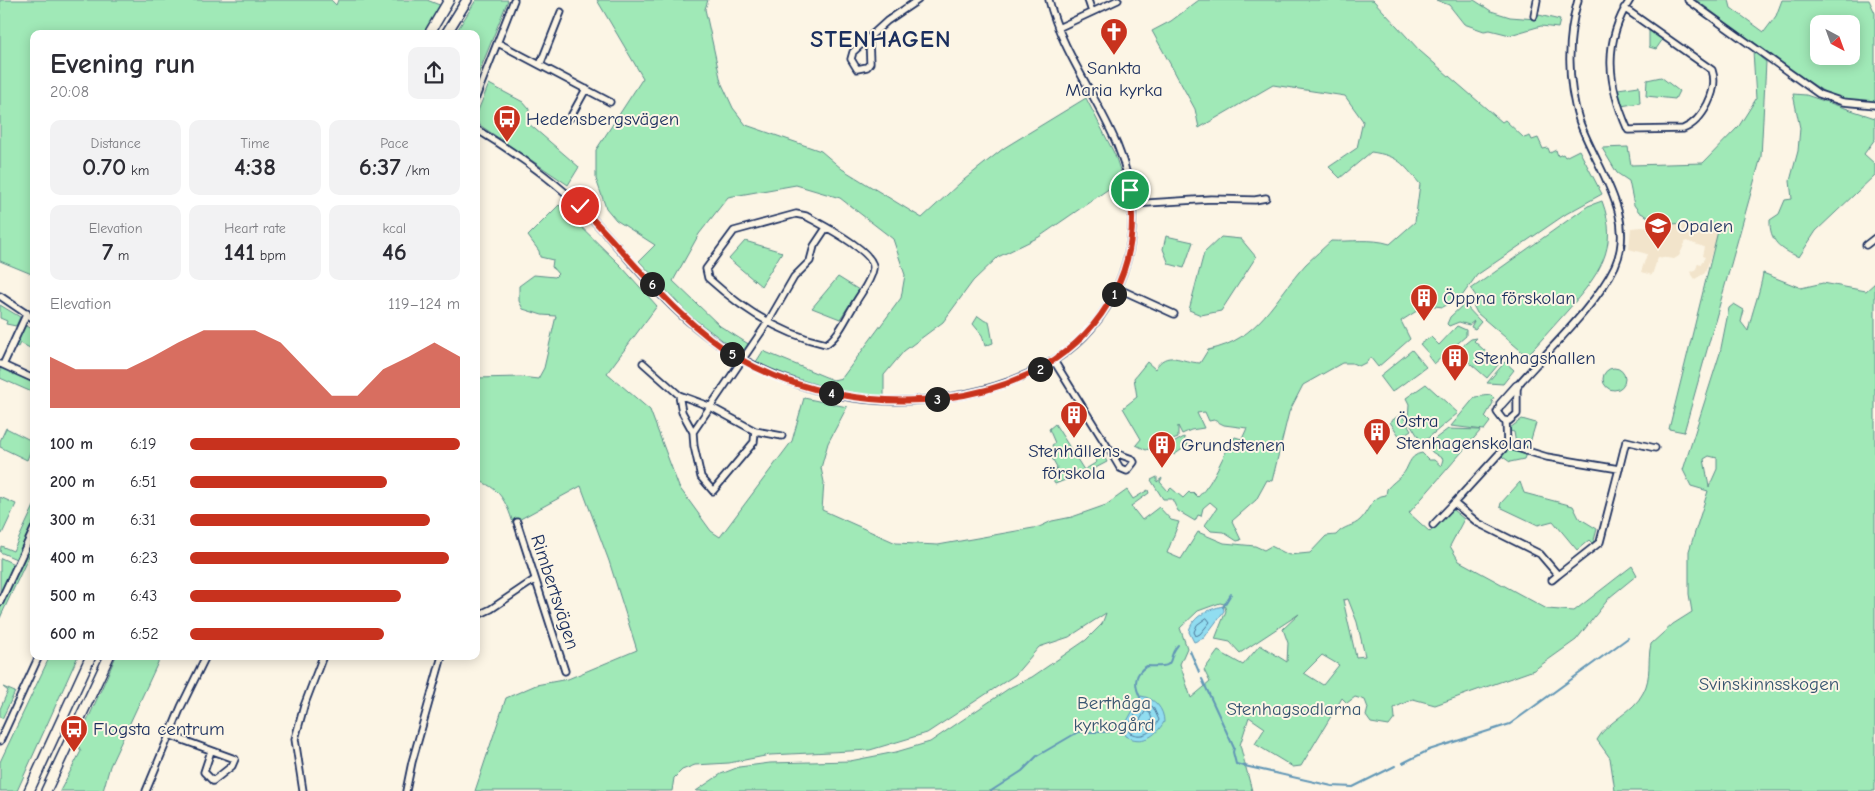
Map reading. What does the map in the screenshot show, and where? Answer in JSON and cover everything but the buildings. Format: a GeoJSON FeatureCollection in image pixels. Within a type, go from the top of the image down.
{"type":"FeatureCollection","features":[{"type":"Feature","properties":{"kind":"main road"},"geometry":{"type":"LineString","coordinates":[[431,30],[449,0]]}},
{"type":"Feature","properties":{"kind":"main road"},"geometry":{"type":"LineString","coordinates":[[448,30],[467,0]]}},
{"type":"Feature","properties":{"kind":"main road"},"geometry":{"type":"LineString","coordinates":[[29,791],[89,660]]}},
{"type":"Feature","properties":{"kind":"main road"},"geometry":{"type":"LineString","coordinates":[[46,791],[107,660]]}},
{"type":"Feature","properties":{"kind":"street"},"geometry":{"type":"LineString","coordinates":[[480,87],[514,0]]}},
{"type":"Feature","properties":{"kind":"street"},"geometry":{"type":"LineString","coordinates":[[870,38],[870,63],[862,70],[857,69],[851,59],[853,52],[887,21],[918,0]]}},
{"type":"Feature","properties":{"kind":"street"},"geometry":{"type":"LineString","coordinates":[[480,131],[528,161],[555,183],[595,221],[685,318],[741,360],[771,374],[841,396],[864,400],[917,401],[978,392],[1025,376],[1054,361],[1092,327],[1117,288],[1130,246],[1132,204],[1123,158],[1058,28],[1049,0]]}},
{"type":"Feature","properties":{"kind":"street"},"geometry":{"type":"LineString","coordinates":[[1088,0],[1092,12]]}},
{"type":"Feature","properties":{"kind":"street"},"geometry":{"type":"LineString","coordinates":[[1058,28],[1118,0]]}},
{"type":"Feature","properties":{"kind":"street"},"geometry":{"type":"LineString","coordinates":[[1534,16],[1537,0]]}},
{"type":"Feature","properties":{"kind":"street"},"geometry":{"type":"LineString","coordinates":[[1506,421],[1497,412],[1501,404],[1599,292],[1614,266],[1619,250],[1620,219],[1616,203],[1585,136],[1574,100],[1570,57],[1571,37],[1578,0]]}},
{"type":"Feature","properties":{"kind":"street"},"geometry":{"type":"LineString","coordinates":[[1624,8],[1712,70],[1714,76],[1709,100],[1705,109],[1689,126],[1683,129],[1628,130],[1616,93],[1611,59],[1613,32],[1624,8],[1630,0]]}},
{"type":"Feature","properties":{"kind":"street"},"geometry":{"type":"LineString","coordinates":[[1688,0],[1820,94],[1843,102],[1875,105]]}},
{"type":"Feature","properties":{"kind":"street"},"geometry":{"type":"LineString","coordinates":[[540,65],[561,12]]}},
{"type":"Feature","properties":{"kind":"street"},"geometry":{"type":"LineString","coordinates":[[498,43],[610,102]]}},
{"type":"Feature","properties":{"kind":"street"},"geometry":{"type":"LineString","coordinates":[[570,118],[586,89]]}},
{"type":"Feature","properties":{"kind":"street"},"geometry":{"type":"LineString","coordinates":[[1132,204],[1211,199],[1255,200],[1266,198]]}},
{"type":"Feature","properties":{"kind":"street"},"geometry":{"type":"LineString","coordinates":[[796,214],[806,216],[864,251],[873,262],[874,268],[868,281],[832,339],[826,344],[788,333],[768,322],[744,309],[708,278],[706,269],[734,231],[796,214]]}},
{"type":"Feature","properties":{"kind":"street"},"geometry":{"type":"LineString","coordinates":[[693,432],[768,322],[794,277],[810,261],[814,246],[826,228]]}},
{"type":"Feature","properties":{"kind":"street"},"geometry":{"type":"LineString","coordinates":[[1866,246],[1875,238]]}},
{"type":"Feature","properties":{"kind":"street"},"geometry":{"type":"LineString","coordinates":[[1117,288],[1174,314]]}},
{"type":"Feature","properties":{"kind":"street"},"geometry":{"type":"LineString","coordinates":[[0,296],[30,316]]}},
{"type":"Feature","properties":{"kind":"street"},"geometry":{"type":"LineString","coordinates":[[27,313],[1,364],[30,377]]}},
{"type":"Feature","properties":{"kind":"street"},"geometry":{"type":"LineString","coordinates":[[1054,361],[1110,451]]}},
{"type":"Feature","properties":{"kind":"street"},"geometry":{"type":"LineString","coordinates":[[643,363],[678,394],[709,406],[755,431],[782,436]]}},
{"type":"Feature","properties":{"kind":"street"},"geometry":{"type":"LineString","coordinates":[[1506,421],[1517,414],[1517,386]]}},
{"type":"Feature","properties":{"kind":"street"},"geometry":{"type":"LineString","coordinates":[[678,394],[682,412],[693,432],[701,477],[713,491],[754,442],[755,431]]}},
{"type":"Feature","properties":{"kind":"street"},"geometry":{"type":"LineString","coordinates":[[1433,525],[1507,445],[1506,421]]}},
{"type":"Feature","properties":{"kind":"street"},"geometry":{"type":"LineString","coordinates":[[1552,580],[1600,542],[1626,441],[1655,448]]}},
{"type":"Feature","properties":{"kind":"street"},"geometry":{"type":"LineString","coordinates":[[1507,445],[1547,457],[1619,469]]}},
{"type":"Feature","properties":{"kind":"street"},"geometry":{"type":"LineString","coordinates":[[1454,502],[1478,523],[1540,554],[1558,575]]}},
{"type":"Feature","properties":{"kind":"street","name":"Rimbertsvägen"},"geometry":{"type":"LineString","coordinates":[[517,522],[564,671]]}},
{"type":"Feature","properties":{"kind":"street"},"geometry":{"type":"LineString","coordinates":[[0,602],[30,538]]}},
{"type":"Feature","properties":{"kind":"street"},"geometry":{"type":"LineString","coordinates":[[480,614],[534,580]]}},
{"type":"Feature","properties":{"kind":"street"},"geometry":{"type":"LineString","coordinates":[[0,741],[37,660]]}},
{"type":"Feature","properties":{"kind":"street"},"geometry":{"type":"LineString","coordinates":[[146,791],[169,735],[204,660]]}},
{"type":"Feature","properties":{"kind":"street"},"geometry":{"type":"LineString","coordinates":[[303,791],[295,739],[304,706],[321,660]]}},
{"type":"Feature","properties":{"kind":"street"},"geometry":{"type":"LineString","coordinates":[[406,791],[412,762],[441,660]]}},
{"type":"Feature","properties":{"kind":"street"},"geometry":{"type":"LineString","coordinates":[[169,735],[235,759],[232,766],[213,781],[204,772],[211,751]]}},
{"type":"Feature","properties":{"kind":"shaded area","name":"Opalen"},"geometry":{"type":"Polygon","coordinates":[[[1723,220],[1705,273],[1695,279],[1690,272],[1696,269],[1698,263],[1701,264],[1705,257],[1702,256],[1704,247],[1686,241],[1679,256],[1674,259],[1658,257],[1652,275],[1641,272],[1647,254],[1629,249],[1631,228],[1723,220]]]}},
{"type":"Feature","properties":{"kind":"green space"},"geometry":{"type":"Polygon","coordinates":[[[0,0],[331,0],[336,5],[338,0],[427,0],[442,6],[427,30],[30,30],[30,273],[0,261],[0,0]]]}},
{"type":"Feature","properties":{"kind":"green space"},"geometry":{"type":"Polygon","coordinates":[[[476,0],[508,0],[480,70],[480,30],[457,30],[476,0]]]}},
{"type":"Feature","properties":{"kind":"green space"},"geometry":{"type":"Polygon","coordinates":[[[597,0],[708,0],[705,9],[721,82],[733,108],[746,125],[821,151],[842,169],[922,218],[960,183],[1004,148],[1086,98],[1115,155],[1123,179],[1039,237],[998,257],[973,281],[943,322],[904,351],[884,375],[884,397],[851,393],[787,375],[756,362],[763,351],[833,380],[842,378],[901,298],[905,275],[893,239],[840,198],[796,185],[728,197],[699,234],[673,281],[720,326],[750,345],[742,355],[689,315],[639,261],[655,245],[616,220],[606,208],[596,179],[596,150],[643,78],[597,0]]]}},
{"type":"Feature","properties":{"kind":"green space"},"geometry":{"type":"Polygon","coordinates":[[[1199,0],[1373,0],[1420,51],[1502,122],[1505,120],[1524,138],[1530,136],[1532,140],[1538,138],[1543,149],[1548,148],[1550,153],[1556,150],[1558,156],[1563,154],[1565,157],[1579,150],[1602,194],[1566,214],[1477,275],[1462,296],[1456,300],[1443,307],[1426,305],[1401,321],[1410,339],[1378,367],[1370,357],[1367,362],[1359,366],[1352,363],[1342,363],[1303,385],[1289,412],[1272,481],[1267,480],[1256,500],[1232,521],[1241,540],[1237,541],[1223,532],[1211,531],[1205,525],[1217,508],[1210,502],[1203,508],[1201,516],[1198,515],[1195,521],[1178,511],[1172,499],[1163,499],[1151,480],[1157,477],[1157,482],[1162,478],[1160,482],[1168,491],[1171,488],[1183,498],[1189,492],[1191,494],[1193,492],[1198,497],[1214,476],[1235,437],[1242,439],[1247,428],[1224,425],[1214,420],[1209,421],[1205,412],[1197,413],[1204,428],[1182,434],[1178,426],[1178,438],[1146,450],[1136,445],[1141,439],[1123,408],[1137,397],[1134,378],[1147,362],[1155,369],[1164,359],[1169,358],[1200,363],[1208,350],[1226,345],[1253,328],[1306,264],[1331,241],[1368,241],[1390,244],[1415,222],[1420,184],[1394,158],[1371,152],[1340,178],[1329,167],[1357,148],[1363,121],[1345,96],[1273,85],[1199,128],[1195,109],[1152,31],[1171,21],[1199,0]]]}},
{"type":"Feature","properties":{"kind":"green space"},"geometry":{"type":"Polygon","coordinates":[[[1436,0],[1474,0],[1491,11],[1510,17],[1536,19],[1539,15],[1560,20],[1558,28],[1541,26],[1510,35],[1490,30],[1484,31],[1464,24],[1449,5],[1436,0]]]}},
{"type":"Feature","properties":{"kind":"green space"},"geometry":{"type":"Polygon","coordinates":[[[1696,0],[1729,0],[1731,8],[1764,32],[1776,16],[1782,0],[1869,0],[1875,13],[1875,103],[1852,101],[1829,95],[1790,69],[1696,0]]]}},
{"type":"Feature","properties":{"kind":"green space"},"geometry":{"type":"Polygon","coordinates":[[[1649,29],[1663,39],[1656,49],[1649,47],[1649,29]]]}},
{"type":"Feature","properties":{"kind":"green space"},"geometry":{"type":"Polygon","coordinates":[[[1753,51],[1766,62],[1761,157],[1684,432],[1669,429],[1718,231],[1683,223],[1663,225],[1639,212],[1634,205],[1629,181],[1617,173],[1602,148],[1628,147],[1631,165],[1703,163],[1739,126],[1756,99],[1753,51]]]}},
{"type":"Feature","properties":{"kind":"green space"},"geometry":{"type":"Polygon","coordinates":[[[1661,77],[1679,91],[1675,99],[1646,96],[1647,80],[1661,77]]]}},
{"type":"Feature","properties":{"kind":"green space"},"geometry":{"type":"Polygon","coordinates":[[[489,84],[523,102],[529,109],[528,123],[579,167],[568,185],[481,126],[480,106],[489,84]]]}},
{"type":"Feature","properties":{"kind":"green space"},"geometry":{"type":"Polygon","coordinates":[[[1639,86],[1640,103],[1621,106],[1618,89],[1639,86]]]}},
{"type":"Feature","properties":{"kind":"green space"},"geometry":{"type":"Polygon","coordinates":[[[1793,94],[1806,95],[1875,118],[1875,139],[1864,154],[1875,164],[1875,175],[1816,231],[1799,257],[1777,244],[1770,227],[1770,220],[1779,214],[1785,200],[1792,199],[1790,181],[1798,151],[1800,128],[1793,94]]]}},
{"type":"Feature","properties":{"kind":"green space"},"geometry":{"type":"Polygon","coordinates":[[[1602,201],[1607,218],[1608,233],[1607,247],[1597,273],[1579,297],[1527,356],[1477,313],[1471,301],[1476,296],[1471,289],[1588,206],[1602,201]]]}},
{"type":"Feature","properties":{"kind":"green space"},"geometry":{"type":"Polygon","coordinates":[[[559,205],[621,266],[657,306],[607,373],[650,410],[679,487],[711,531],[720,537],[792,441],[804,398],[847,407],[828,443],[821,468],[824,482],[822,510],[896,543],[938,545],[1039,527],[1052,521],[1072,517],[1106,505],[1127,490],[1133,499],[1148,490],[1149,493],[1131,506],[1142,520],[1159,507],[1171,520],[1179,522],[1167,553],[1181,559],[1198,532],[1224,543],[1255,546],[1264,550],[1271,546],[1289,555],[1310,553],[1326,536],[1336,535],[1342,529],[1360,520],[1377,498],[1386,495],[1387,489],[1404,472],[1409,462],[1417,454],[1422,453],[1429,460],[1434,460],[1441,466],[1443,459],[1432,452],[1428,444],[1448,429],[1481,430],[1409,513],[1430,532],[1453,510],[1464,519],[1450,546],[1459,561],[1547,609],[1574,611],[1632,566],[1637,575],[1610,597],[1576,640],[1534,670],[1435,705],[1413,699],[1394,708],[1395,718],[1389,726],[1371,723],[1366,716],[1368,708],[1365,700],[1355,697],[1347,703],[1342,698],[1301,766],[1293,767],[1255,744],[1265,728],[1249,717],[1240,745],[1252,791],[696,791],[721,774],[739,767],[770,763],[850,761],[896,752],[930,742],[1011,687],[1032,677],[1086,640],[1102,624],[1106,613],[1069,637],[1039,647],[1015,675],[927,733],[870,750],[770,755],[729,763],[695,765],[682,770],[674,778],[672,791],[475,791],[506,698],[536,685],[568,679],[637,650],[609,561],[581,486],[513,523],[508,508],[501,496],[480,482],[480,378],[521,377],[538,379],[544,368],[556,316],[542,315],[523,309],[519,301],[519,286],[534,275],[555,277],[558,274],[552,267],[553,260],[540,257],[539,251],[528,236],[559,205]],[[1348,599],[1343,600],[1356,657],[1365,656],[1357,622],[1348,599]],[[1220,603],[1198,611],[1180,628],[1187,648],[1180,664],[1191,698],[1210,682],[1204,670],[1218,651],[1243,665],[1260,645],[1287,662],[1288,643],[1283,629],[1299,614],[1240,653],[1230,642],[1215,639],[1226,611],[1224,604],[1220,603]],[[1322,655],[1304,673],[1323,685],[1339,665],[1322,655]]]}},
{"type":"Feature","properties":{"kind":"green space"},"geometry":{"type":"Polygon","coordinates":[[[1166,236],[1193,242],[1184,268],[1169,264],[1163,249],[1166,236]]]}},
{"type":"Feature","properties":{"kind":"green space"},"geometry":{"type":"Polygon","coordinates":[[[1221,237],[1241,239],[1256,257],[1221,311],[1201,315],[1189,310],[1204,253],[1221,237]]]}},
{"type":"Feature","properties":{"kind":"green space"},"geometry":{"type":"Polygon","coordinates":[[[745,241],[782,252],[761,286],[729,259],[745,241]]]}},
{"type":"Feature","properties":{"kind":"green space","name":"Svinskinnsskogen"},"geometry":{"type":"Polygon","coordinates":[[[1763,273],[1801,288],[1823,283],[1866,291],[1875,283],[1875,791],[1615,791],[1610,758],[1597,740],[1607,727],[1639,700],[1643,693],[1648,675],[1651,644],[1673,624],[1692,612],[1689,594],[1689,551],[1708,491],[1691,486],[1683,470],[1720,353],[1729,308],[1734,304],[1744,310],[1741,322],[1748,331],[1763,273]],[[1709,456],[1704,459],[1709,487],[1717,469],[1717,458],[1709,456]]]}},
{"type":"Feature","properties":{"kind":"green space"},"geometry":{"type":"Polygon","coordinates":[[[838,277],[859,290],[840,319],[812,308],[838,277]]]}},
{"type":"Feature","properties":{"kind":"green space"},"geometry":{"type":"Polygon","coordinates":[[[1464,304],[1481,322],[1475,329],[1471,327],[1474,321],[1469,325],[1459,322],[1449,326],[1447,324],[1450,317],[1464,304]]]}},
{"type":"Feature","properties":{"kind":"green space"},"geometry":{"type":"Polygon","coordinates":[[[0,305],[20,317],[16,326],[6,324],[7,321],[0,318],[0,305]]]}},
{"type":"Feature","properties":{"kind":"green space"},"geometry":{"type":"Polygon","coordinates":[[[978,316],[985,321],[989,321],[993,343],[985,346],[982,335],[973,324],[978,316]]]}},
{"type":"Feature","properties":{"kind":"green space"},"geometry":{"type":"Polygon","coordinates":[[[25,325],[30,328],[30,348],[20,343],[18,347],[15,346],[25,325]]]}},
{"type":"Feature","properties":{"kind":"green space"},"geometry":{"type":"Polygon","coordinates":[[[1457,326],[1466,330],[1466,336],[1434,364],[1428,356],[1429,354],[1420,344],[1431,337],[1439,345],[1457,326]]]}},
{"type":"Feature","properties":{"kind":"green space"},"geometry":{"type":"Polygon","coordinates":[[[1477,338],[1474,341],[1494,359],[1497,361],[1501,357],[1503,359],[1487,378],[1456,351],[1471,339],[1477,338]]]}},
{"type":"Feature","properties":{"kind":"green space"},"geometry":{"type":"Polygon","coordinates":[[[1412,350],[1426,367],[1392,392],[1380,376],[1412,350]]]}},
{"type":"Feature","properties":{"kind":"green space"},"geometry":{"type":"Polygon","coordinates":[[[1505,362],[1514,370],[1503,384],[1487,383],[1505,362]]]}},
{"type":"Feature","properties":{"kind":"green space"},"geometry":{"type":"Polygon","coordinates":[[[0,366],[30,380],[30,391],[0,378],[0,366]]]}},
{"type":"Feature","properties":{"kind":"green space"},"geometry":{"type":"Polygon","coordinates":[[[1614,368],[1622,371],[1625,379],[1622,387],[1614,390],[1606,387],[1603,379],[1606,371],[1614,368]]]}},
{"type":"Feature","properties":{"kind":"green space"},"geometry":{"type":"Polygon","coordinates":[[[1426,384],[1458,413],[1422,443],[1408,420],[1409,404],[1406,398],[1426,384]]]}},
{"type":"Feature","properties":{"kind":"green space"},"geometry":{"type":"Polygon","coordinates":[[[1491,395],[1494,398],[1493,403],[1485,417],[1490,422],[1484,430],[1451,426],[1475,397],[1491,395]]]}},
{"type":"Feature","properties":{"kind":"green space"},"geometry":{"type":"Polygon","coordinates":[[[1401,414],[1411,430],[1400,437],[1390,422],[1401,414]]]}},
{"type":"Feature","properties":{"kind":"green space"},"geometry":{"type":"Polygon","coordinates":[[[1522,419],[1536,423],[1528,449],[1516,444],[1514,432],[1510,431],[1510,428],[1522,419]]]}},
{"type":"Feature","properties":{"kind":"green space"},"geometry":{"type":"Polygon","coordinates":[[[1055,424],[1084,470],[1097,462],[1095,459],[1103,454],[1107,462],[1082,475],[1080,471],[1072,477],[1067,475],[1068,479],[1055,484],[1052,479],[1057,467],[1048,451],[1053,448],[1052,445],[1055,443],[1049,429],[1055,424]]]}},
{"type":"Feature","properties":{"kind":"green space"},"geometry":{"type":"Polygon","coordinates":[[[6,428],[30,440],[30,452],[27,460],[0,447],[0,441],[6,428]]]}},
{"type":"Feature","properties":{"kind":"green space"},"geometry":{"type":"Polygon","coordinates":[[[1184,437],[1188,445],[1174,455],[1168,446],[1184,437]]]}},
{"type":"Feature","properties":{"kind":"green space"},"geometry":{"type":"Polygon","coordinates":[[[1508,449],[1526,454],[1524,459],[1510,462],[1500,455],[1508,449]]]}},
{"type":"Feature","properties":{"kind":"green space"},"geometry":{"type":"Polygon","coordinates":[[[1520,482],[1524,493],[1573,506],[1579,518],[1597,529],[1593,544],[1589,540],[1577,550],[1553,521],[1538,525],[1500,507],[1501,503],[1520,482]]]}},
{"type":"Feature","properties":{"kind":"green space"},"geometry":{"type":"Polygon","coordinates":[[[0,497],[16,504],[2,534],[0,533],[0,497]]]}},
{"type":"Feature","properties":{"kind":"green space"},"geometry":{"type":"Polygon","coordinates":[[[30,515],[30,529],[16,559],[0,552],[1,546],[13,551],[30,515]]]}},
{"type":"Feature","properties":{"kind":"green space"},"geometry":{"type":"Polygon","coordinates":[[[30,545],[30,554],[0,618],[0,609],[30,545]]]}},
{"type":"Feature","properties":{"kind":"green space"},"geometry":{"type":"Polygon","coordinates":[[[1,558],[14,564],[0,595],[0,560],[1,558]]]}},
{"type":"Feature","properties":{"kind":"green space"},"geometry":{"type":"Polygon","coordinates":[[[48,660],[76,660],[17,791],[0,791],[0,762],[48,660]]]}},
{"type":"Feature","properties":{"kind":"green space"},"geometry":{"type":"Polygon","coordinates":[[[114,660],[159,660],[110,766],[103,791],[60,791],[81,751],[78,745],[114,660]]]}},
{"type":"Feature","properties":{"kind":"green space"},"geometry":{"type":"Polygon","coordinates":[[[3,687],[15,692],[2,719],[0,717],[0,709],[8,691],[3,687]]]}},
{"type":"Feature","properties":{"kind":"water"},"geometry":{"type":"Polygon","coordinates":[[[1223,606],[1224,611],[1204,638],[1194,642],[1189,632],[1193,622],[1202,614],[1223,606]]]}},
{"type":"Feature","properties":{"kind":"water"},"geometry":{"type":"Polygon","coordinates":[[[1141,696],[1150,699],[1158,705],[1164,717],[1164,722],[1148,738],[1137,740],[1125,736],[1120,724],[1126,723],[1141,696]]]}},
{"type":"Feature","properties":{"kind":"waterway"},"geometry":{"type":"LineString","coordinates":[[1223,607],[1231,594]]}},
{"type":"Feature","properties":{"kind":"waterway"},"geometry":{"type":"LineString","coordinates":[[1403,763],[1429,750],[1510,724],[1628,638]]}},
{"type":"Feature","properties":{"kind":"waterway"},"geometry":{"type":"LineString","coordinates":[[1140,697],[1136,684],[1137,676],[1147,666],[1164,666],[1168,664],[1178,645]]}},
{"type":"Feature","properties":{"kind":"waterway"},"geometry":{"type":"LineString","coordinates":[[1190,651],[1199,672]]}},
{"type":"Feature","properties":{"kind":"waterway"},"geometry":{"type":"LineString","coordinates":[[1202,679],[1234,748],[1236,764],[1332,786],[1353,787],[1395,766]]}},
{"type":"Feature","properties":{"kind":"waterway"},"geometry":{"type":"LineString","coordinates":[[991,791],[1022,771],[1037,756],[1078,732],[1108,732],[1121,728]]}},
{"type":"Feature","properties":{"kind":"place","name":"Sankta Maria kyrka"},"geometry":{"type":"Point","coordinates":[1114,56]}},
{"type":"Feature","properties":{"kind":"place","name":"Hedensbergsvägen"},"geometry":{"type":"Point","coordinates":[507,143]}},
{"type":"Feature","properties":{"kind":"place","name":"Opalen"},"geometry":{"type":"Point","coordinates":[1658,250]}},
{"type":"Feature","properties":{"kind":"place","name":"Öppna förskolan"},"geometry":{"type":"Point","coordinates":[1424,322]}},
{"type":"Feature","properties":{"kind":"place","name":"Stenhagshallen"},"geometry":{"type":"Point","coordinates":[1455,382]}},
{"type":"Feature","properties":{"kind":"place","name":"Stenhällens förskola"},"geometry":{"type":"Point","coordinates":[1074,439]}},
{"type":"Feature","properties":{"kind":"place","name":"Östra Stenhagenskolan"},"geometry":{"type":"Point","coordinates":[1377,456]}},
{"type":"Feature","properties":{"kind":"place","name":"Grundstenen"},"geometry":{"type":"Point","coordinates":[1162,469]}},
{"type":"Feature","properties":{"kind":"place","name":"Flogsta centrum"},"geometry":{"type":"Point","coordinates":[74,753]}},
{"type":"Feature","properties":{"kind":"district","name":"STENHAGEN"},"geometry":{"type":"Point","coordinates":[881,39]}},
{"type":"Feature","properties":{"kind":"route"},"geometry":{"type":"LineString","coordinates":[[580,206],[664,298],[704,334],[741,360],[801,385],[841,396],[864,400],[917,401],[978,392],[1025,376],[1054,361],[1084,336],[1109,304],[1125,267],[1133,226],[1130,190]]}},
{"type":"Feature","properties":{"kind":"park label","name":"Stenhagsodlarna"},"geometry":{"type":"Point","coordinates":[1294,709]}},
{"type":"Feature","properties":{"kind":"park label","name":"Berthåga kyrkogård"},"geometry":{"type":"Point","coordinates":[1114,714]}}]}
